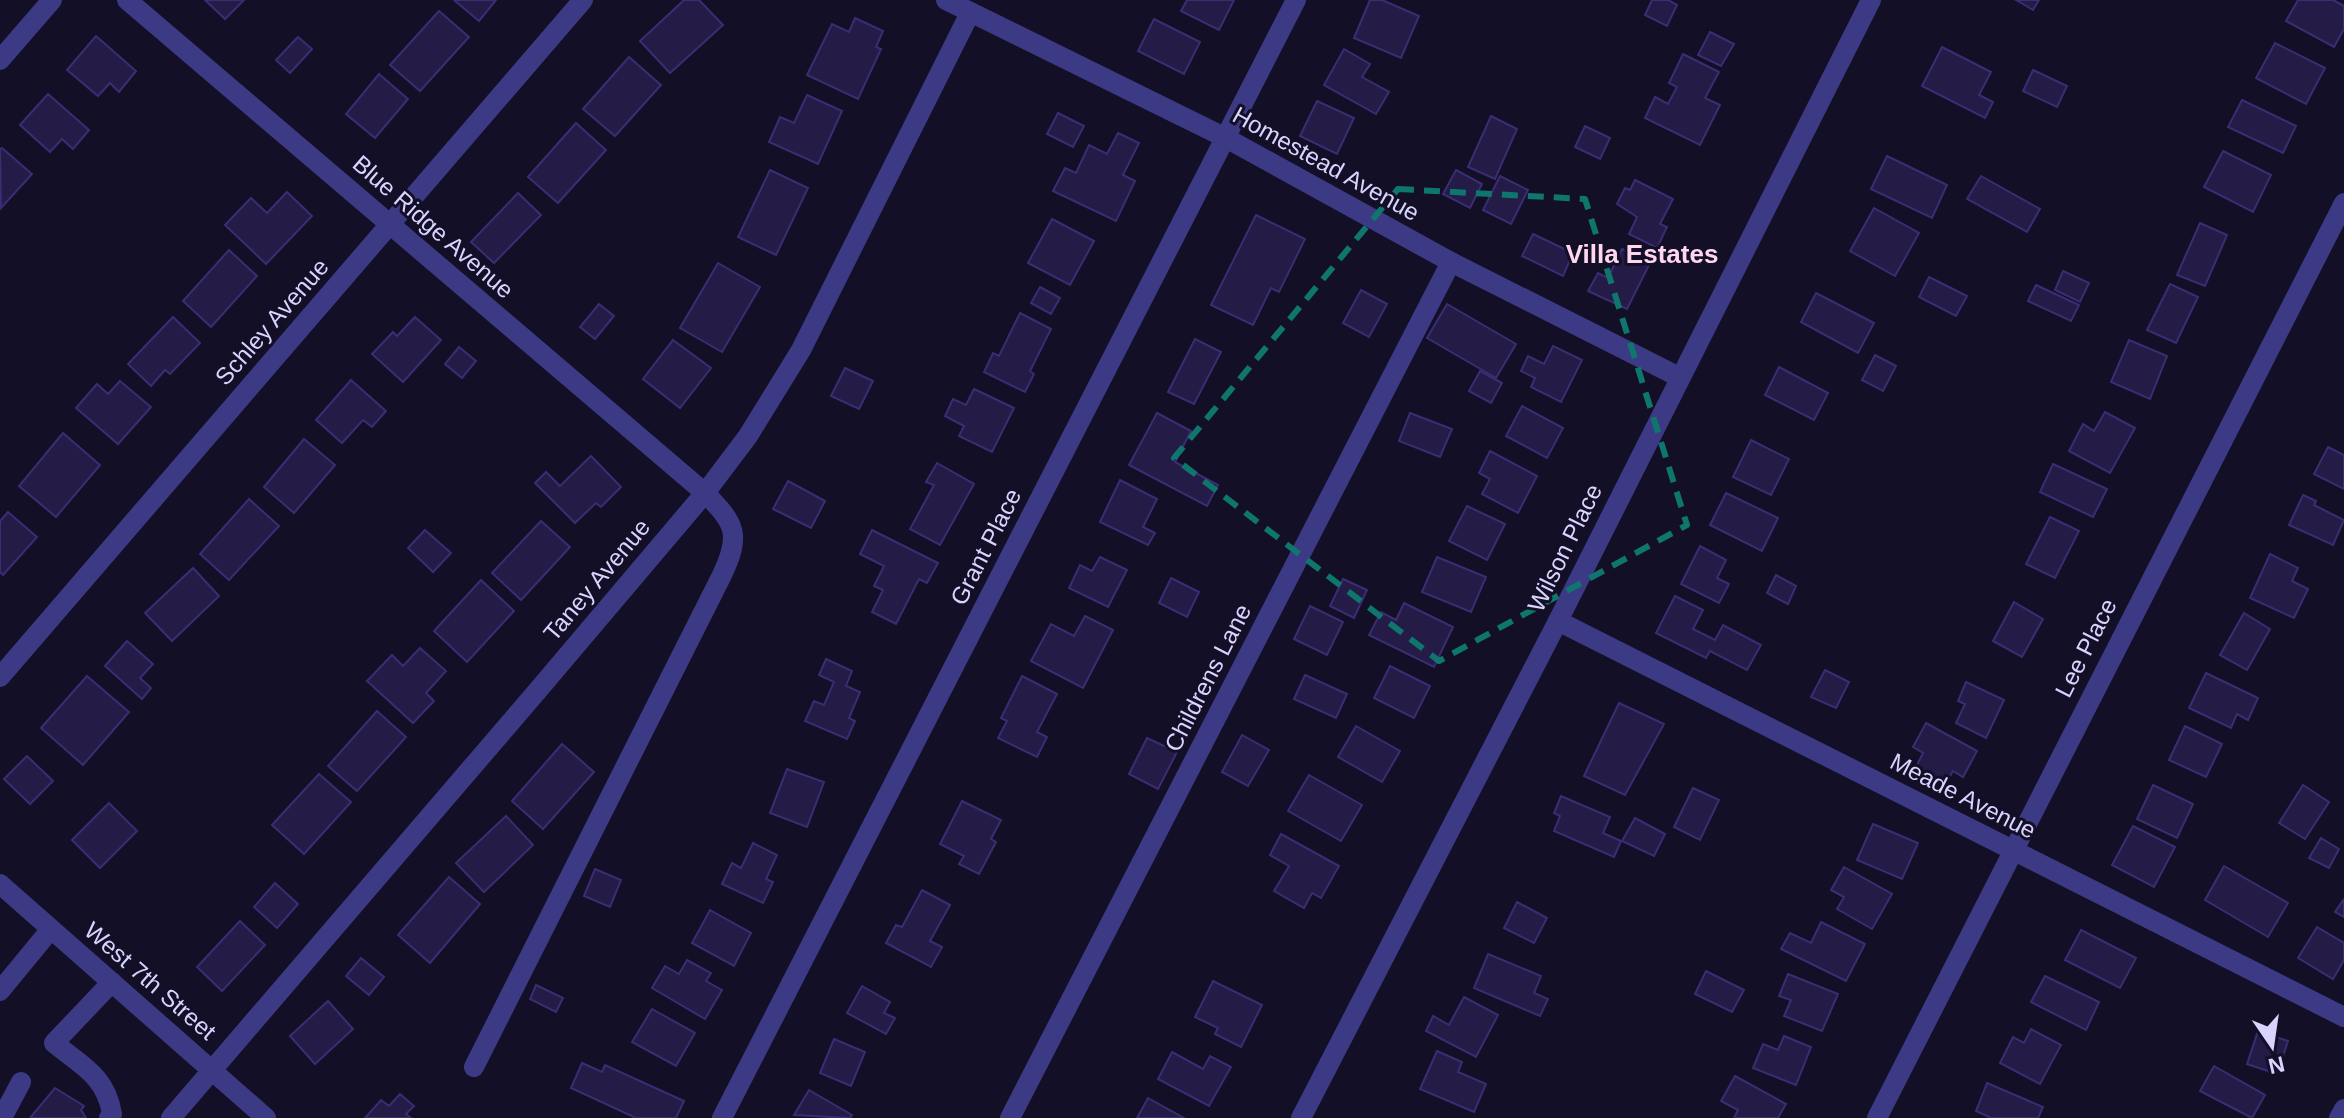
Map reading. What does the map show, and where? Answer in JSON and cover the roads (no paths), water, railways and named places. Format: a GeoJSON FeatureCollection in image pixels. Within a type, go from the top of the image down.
{"type":"FeatureCollection","features":[{"type":"Feature","properties":{"kind":"street"},"geometry":{"type":"LineString","coordinates":[[0,60],[52,0]]}},
{"type":"Feature","properties":{"kind":"street","name":"Blue Ridge Avenue"},"geometry":{"type":"LineString","coordinates":[[127,0],[705,493],[725,513],[734,530],[736,547],[474,1067]]}},
{"type":"Feature","properties":{"kind":"street","name":"Schley Avenue"},"geometry":{"type":"LineString","coordinates":[[0,677],[583,0]]}},
{"type":"Feature","properties":{"kind":"street","name":"Homestead Avenue"},"geometry":{"type":"LineString","coordinates":[[946,0],[1226,138],[1451,262],[1679,377]]}},
{"type":"Feature","properties":{"kind":"street","name":"Grant Place"},"geometry":{"type":"LineString","coordinates":[[722,1118],[1296,0]]}},
{"type":"Feature","properties":{"kind":"street","name":"Wilson Place"},"geometry":{"type":"LineString","coordinates":[[1301,1118],[1558,621],[1871,0]]}},
{"type":"Feature","properties":{"kind":"street","name":"Taney Avenue"},"geometry":{"type":"LineString","coordinates":[[171,1118],[705,493],[748,436],[801,350],[970,13]]}},
{"type":"Feature","properties":{"kind":"street","name":"Lee Place"},"geometry":{"type":"LineString","coordinates":[[1877,1118],[2344,203]]}},
{"type":"Feature","properties":{"kind":"street","name":"Childrens Lane"},"geometry":{"type":"LineString","coordinates":[[1010,1118],[1451,262]]}},
{"type":"Feature","properties":{"kind":"street","name":"Meade Avenue"},"geometry":{"type":"LineString","coordinates":[[1558,621],[2344,1017]]}},
{"type":"Feature","properties":{"kind":"street","name":"West 7th Street"},"geometry":{"type":"LineString","coordinates":[[0,884],[266,1118]]}},
{"type":"Feature","properties":{"kind":"street"},"geometry":{"type":"LineString","coordinates":[[0,991],[51,929]]}},
{"type":"Feature","properties":{"kind":"street"},"geometry":{"type":"LineString","coordinates":[[109,1118],[112,1114],[103,1082],[54,1043],[112,982]]}},
{"type":"Feature","properties":{"kind":"street"},"geometry":{"type":"LineString","coordinates":[[0,1108],[21,1082],[2,1118]]}},
{"type":"Feature","properties":{"kind":"street"},"geometry":{"type":"LineString","coordinates":[[2339,1118],[2344,1109]]}},
{"type":"Feature","properties":{"kind":"district","name":"Villa Estates"},"geometry":{"type":"Point","coordinates":[1642,254]}}]}
